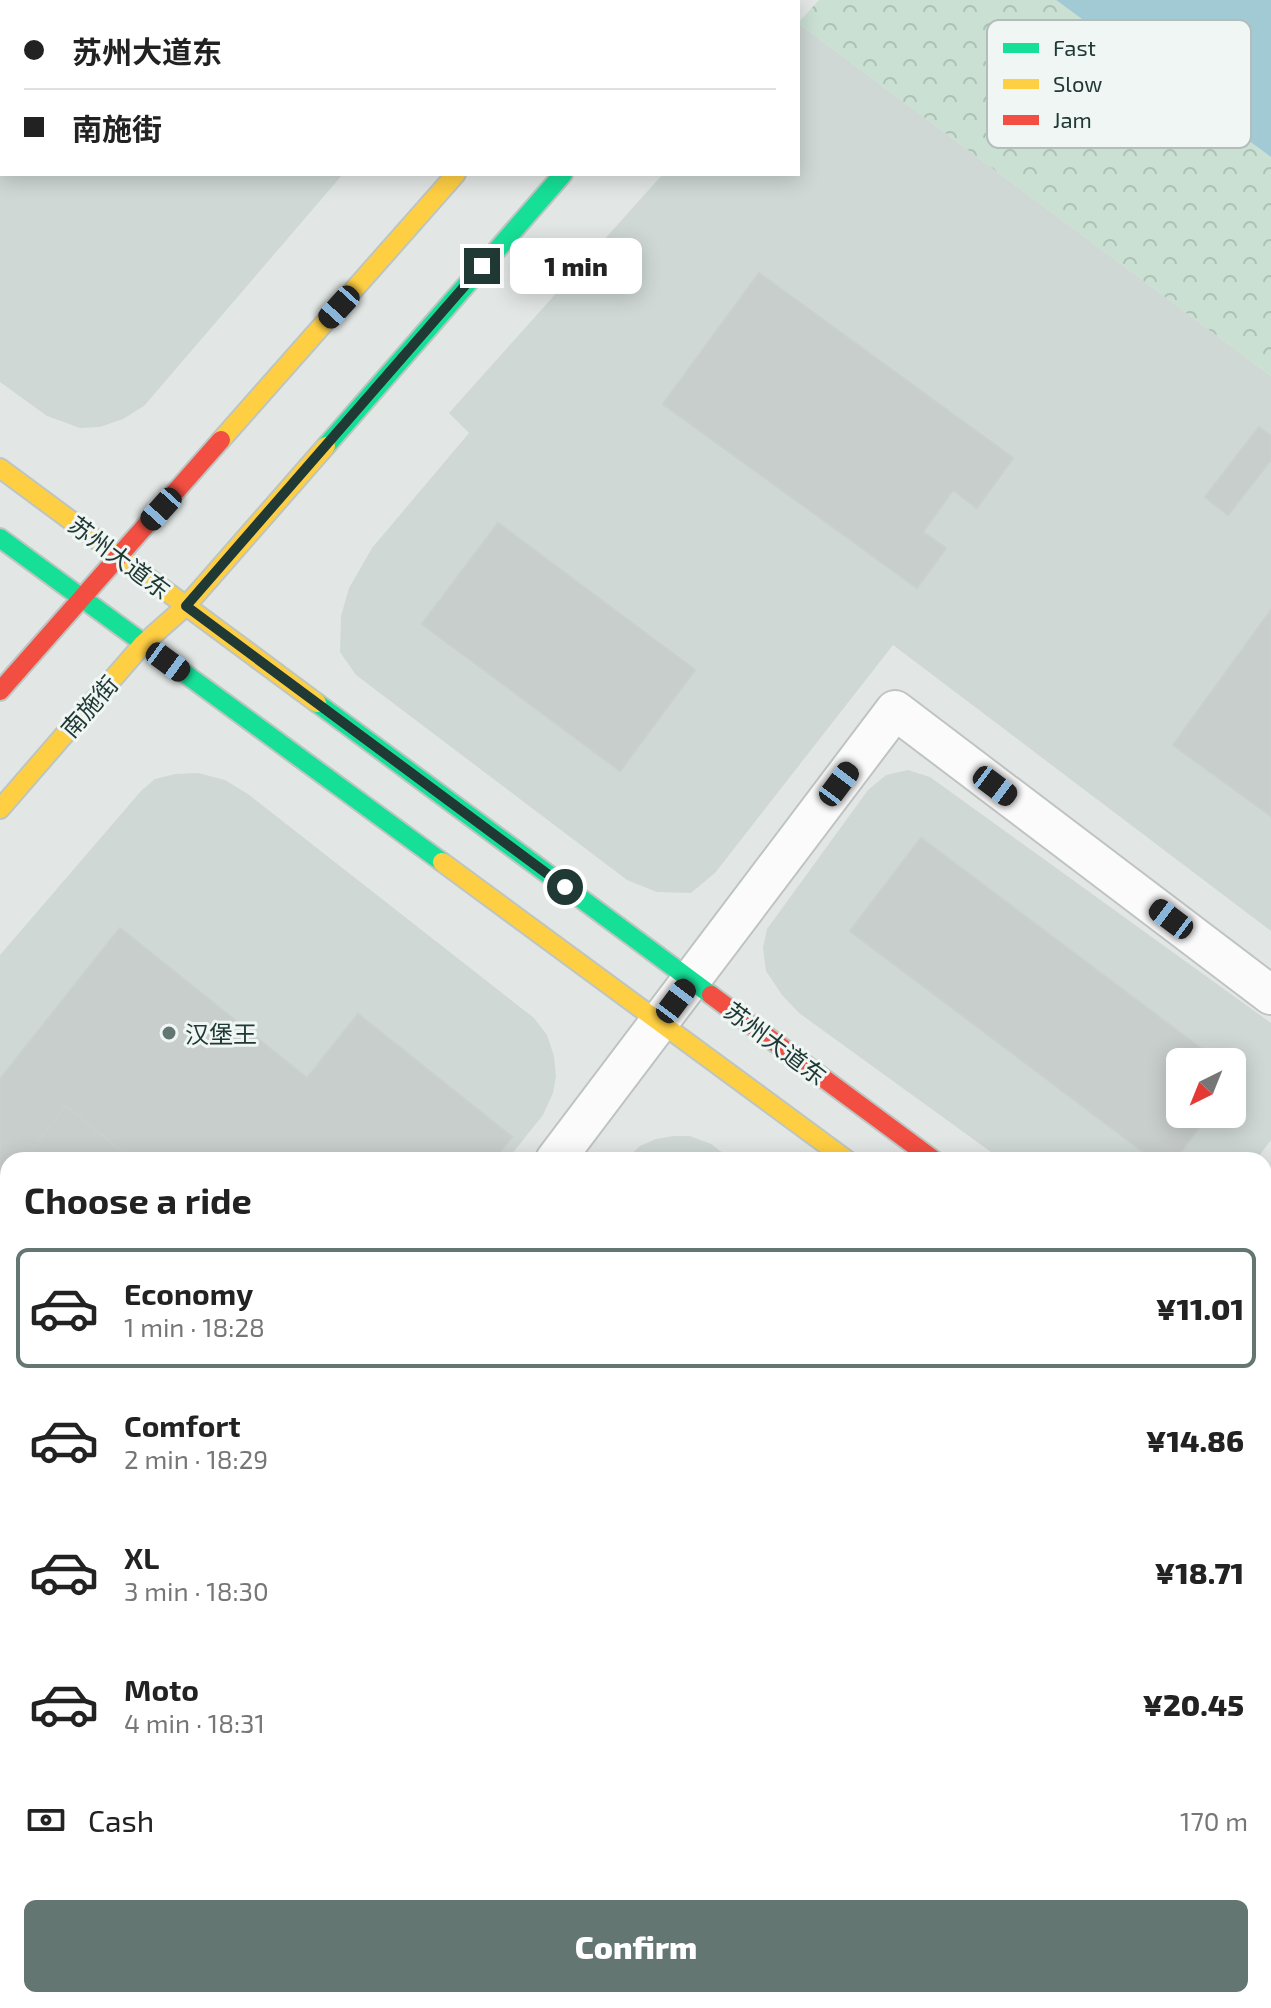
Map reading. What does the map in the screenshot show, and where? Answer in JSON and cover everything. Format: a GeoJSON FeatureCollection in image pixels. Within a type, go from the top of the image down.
{"type":"FeatureCollection","features":[{"type":"Feature","properties":{"kind":"main road"},"geometry":{"type":"LineString","coordinates":[[0,691],[454,176]]}},
{"type":"Feature","properties":{"kind":"main road","name":"南施街"},"geometry":{"type":"LineString","coordinates":[[0,809],[143,644],[186,606],[561,176]]}},
{"type":"Feature","properties":{"kind":"main road","name":"苏州大道东"},"geometry":{"type":"LineString","coordinates":[[0,468],[923,1152]]}},
{"type":"Feature","properties":{"kind":"main road"},"geometry":{"type":"LineString","coordinates":[[0,538],[836,1152]]}},
{"type":"Feature","properties":{"kind":"street"},"geometry":{"type":"LineString","coordinates":[[561,1152],[895,710],[1271,995]]}},
{"type":"Feature","properties":{"kind":"shaded area"},"geometry":{"type":"Polygon","coordinates":[[[800,24],[1271,376],[1271,931],[893,645],[715,873],[691,893],[657,892],[627,880],[356,675],[340,652],[341,616],[349,588],[372,548],[469,433],[449,413],[661,176],[800,176],[800,24]]]}},
{"type":"Feature","properties":{"kind":"shaded area"},"geometry":{"type":"Polygon","coordinates":[[[0,176],[341,176],[144,406],[123,419],[100,427],[80,428],[47,416],[0,382],[0,176]]]}},
{"type":"Feature","properties":{"kind":"shaded area"},"geometry":{"type":"Polygon","coordinates":[[[908,770],[930,777],[1271,1023],[1271,1140],[1262,1152],[991,1152],[799,1013],[766,971],[763,948],[767,929],[868,790],[886,775],[908,770]]]}},
{"type":"Feature","properties":{"kind":"shaded area"},"geometry":{"type":"Polygon","coordinates":[[[198,773],[225,780],[248,794],[534,1018],[547,1035],[556,1076],[553,1093],[543,1115],[513,1152],[0,1152],[0,955],[141,791],[155,779],[198,773]]]}},
{"type":"Feature","properties":{"kind":"shaded area"},"geometry":{"type":"Polygon","coordinates":[[[690,1136],[722,1152],[634,1152],[656,1139],[690,1136]]]}},
{"type":"Feature","properties":{"kind":"green space"},"geometry":{"type":"Polygon","coordinates":[[[819,0],[1056,0],[1083,20],[987,20],[987,148],[1251,148],[1251,142],[1271,157],[1271,376],[800,24],[819,0]]]}},
{"type":"Feature","properties":{"kind":"water"},"geometry":{"type":"Polygon","coordinates":[[[1056,0],[1271,0],[1271,157],[1251,142],[1251,20],[1083,20],[1056,0]]]}},
{"type":"Feature","properties":{"kind":"building"},"geometry":{"type":"Polygon","coordinates":[[[759,273],[1013,458],[977,508],[953,490],[923,532],[946,548],[917,588],[663,404],[759,273]]]}},
{"type":"Feature","properties":{"kind":"building"},"geometry":{"type":"Polygon","coordinates":[[[1259,427],[1271,436],[1271,460],[1228,515],[1205,497],[1259,427]]]}},
{"type":"Feature","properties":{"kind":"building"},"geometry":{"type":"Polygon","coordinates":[[[498,523],[695,670],[620,771],[422,624],[498,523]]]}},
{"type":"Feature","properties":{"kind":"building"},"geometry":{"type":"Polygon","coordinates":[[[1271,610],[1271,816],[1173,745],[1271,610]]]}},
{"type":"Feature","properties":{"kind":"building"},"geometry":{"type":"Polygon","coordinates":[[[921,838],[1200,1048],[1166,1048],[1166,1128],[1199,1128],[1181,1152],[1143,1152],[850,931],[921,838]]]}},
{"type":"Feature","properties":{"kind":"building"},"geometry":{"type":"Polygon","coordinates":[[[120,928],[307,1078],[358,1014],[512,1137],[500,1152],[122,1152],[66,1106],[29,1152],[0,1152],[0,1079],[120,928]]]}},
{"type":"Feature","properties":{"kind":"building"},"geometry":{"type":"Polygon","coordinates":[[[66,1106],[122,1152],[29,1152],[66,1106]]]}},
{"type":"Feature","properties":{"kind":"traffic: fast"},"geometry":{"type":"LineString","coordinates":[[326,446],[561,176]]}},
{"type":"Feature","properties":{"kind":"traffic: fast"},"geometry":{"type":"LineString","coordinates":[[0,538],[442,862]]}},
{"type":"Feature","properties":{"kind":"traffic: fast"},"geometry":{"type":"LineString","coordinates":[[317,703],[711,995]]}},
{"type":"Feature","properties":{"kind":"traffic: slow"},"geometry":{"type":"LineString","coordinates":[[221,440],[454,176]]}},
{"type":"Feature","properties":{"kind":"traffic: slow"},"geometry":{"type":"LineString","coordinates":[[0,809],[143,644],[186,606],[326,446]]}},
{"type":"Feature","properties":{"kind":"traffic: slow"},"geometry":{"type":"LineString","coordinates":[[0,468],[317,703]]}},
{"type":"Feature","properties":{"kind":"traffic: slow"},"geometry":{"type":"LineString","coordinates":[[442,862],[836,1152]]}},
{"type":"Feature","properties":{"kind":"traffic: jam"},"geometry":{"type":"LineString","coordinates":[[0,691],[221,440]]}},
{"type":"Feature","properties":{"kind":"traffic: jam"},"geometry":{"type":"LineString","coordinates":[[711,995],[923,1152]]}},
{"type":"Feature","properties":{"kind":"place","name":"汉堡王"},"geometry":{"type":"Point","coordinates":[169,1033]}},
{"type":"Feature","properties":{"kind":"route"},"geometry":{"type":"LineString","coordinates":[[482,266],[186,606],[565,887]]}}]}
